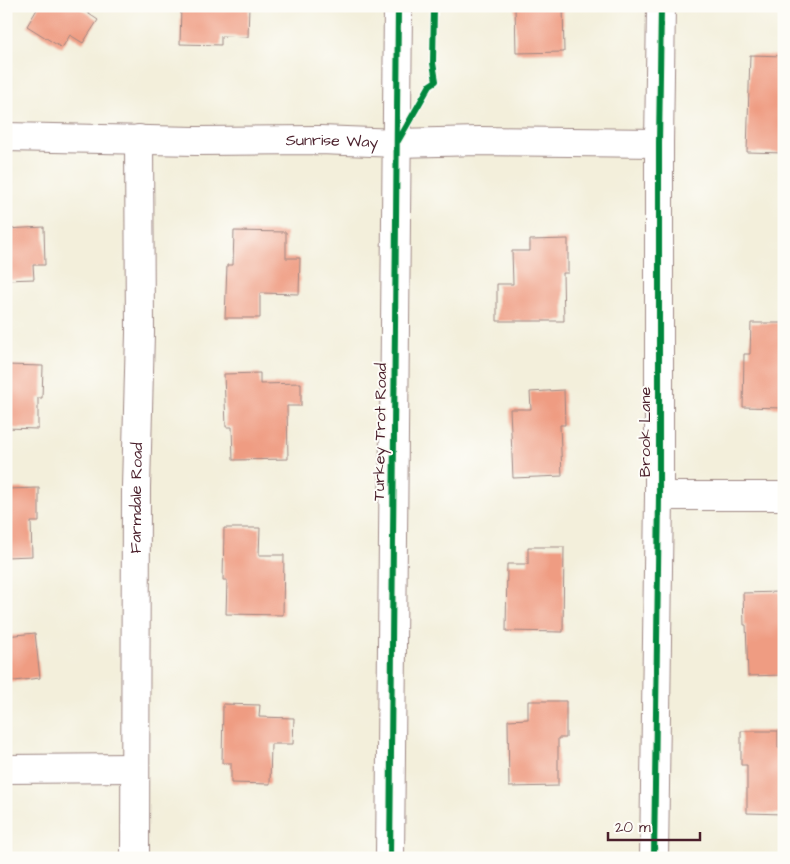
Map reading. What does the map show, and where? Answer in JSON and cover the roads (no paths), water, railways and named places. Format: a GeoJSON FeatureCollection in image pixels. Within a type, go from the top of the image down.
{"type":"FeatureCollection","features":[{"type":"Feature","properties":{"kind":"street","name":"Turkey Trot Road"},"geometry":{"type":"LineString","coordinates":[[390,858],[398,6]]}},
{"type":"Feature","properties":{"kind":"street","name":"Brook Lane"},"geometry":{"type":"LineString","coordinates":[[654,858],[659,496],[661,6]]}},
{"type":"Feature","properties":{"kind":"street","name":"Sunrise Way"},"geometry":{"type":"LineString","coordinates":[[6,137],[320,140],[397,143],[480,141],[659,143]]}},
{"type":"Feature","properties":{"kind":"street","name":"Farmdale Road"},"geometry":{"type":"LineString","coordinates":[[135,858],[136,497],[140,333],[139,139]]}},
{"type":"Feature","properties":{"kind":"street"},"geometry":{"type":"LineString","coordinates":[[659,496],[784,496]]}},
{"type":"Feature","properties":{"kind":"street"},"geometry":{"type":"LineString","coordinates":[[6,769],[135,768]]}}]}
